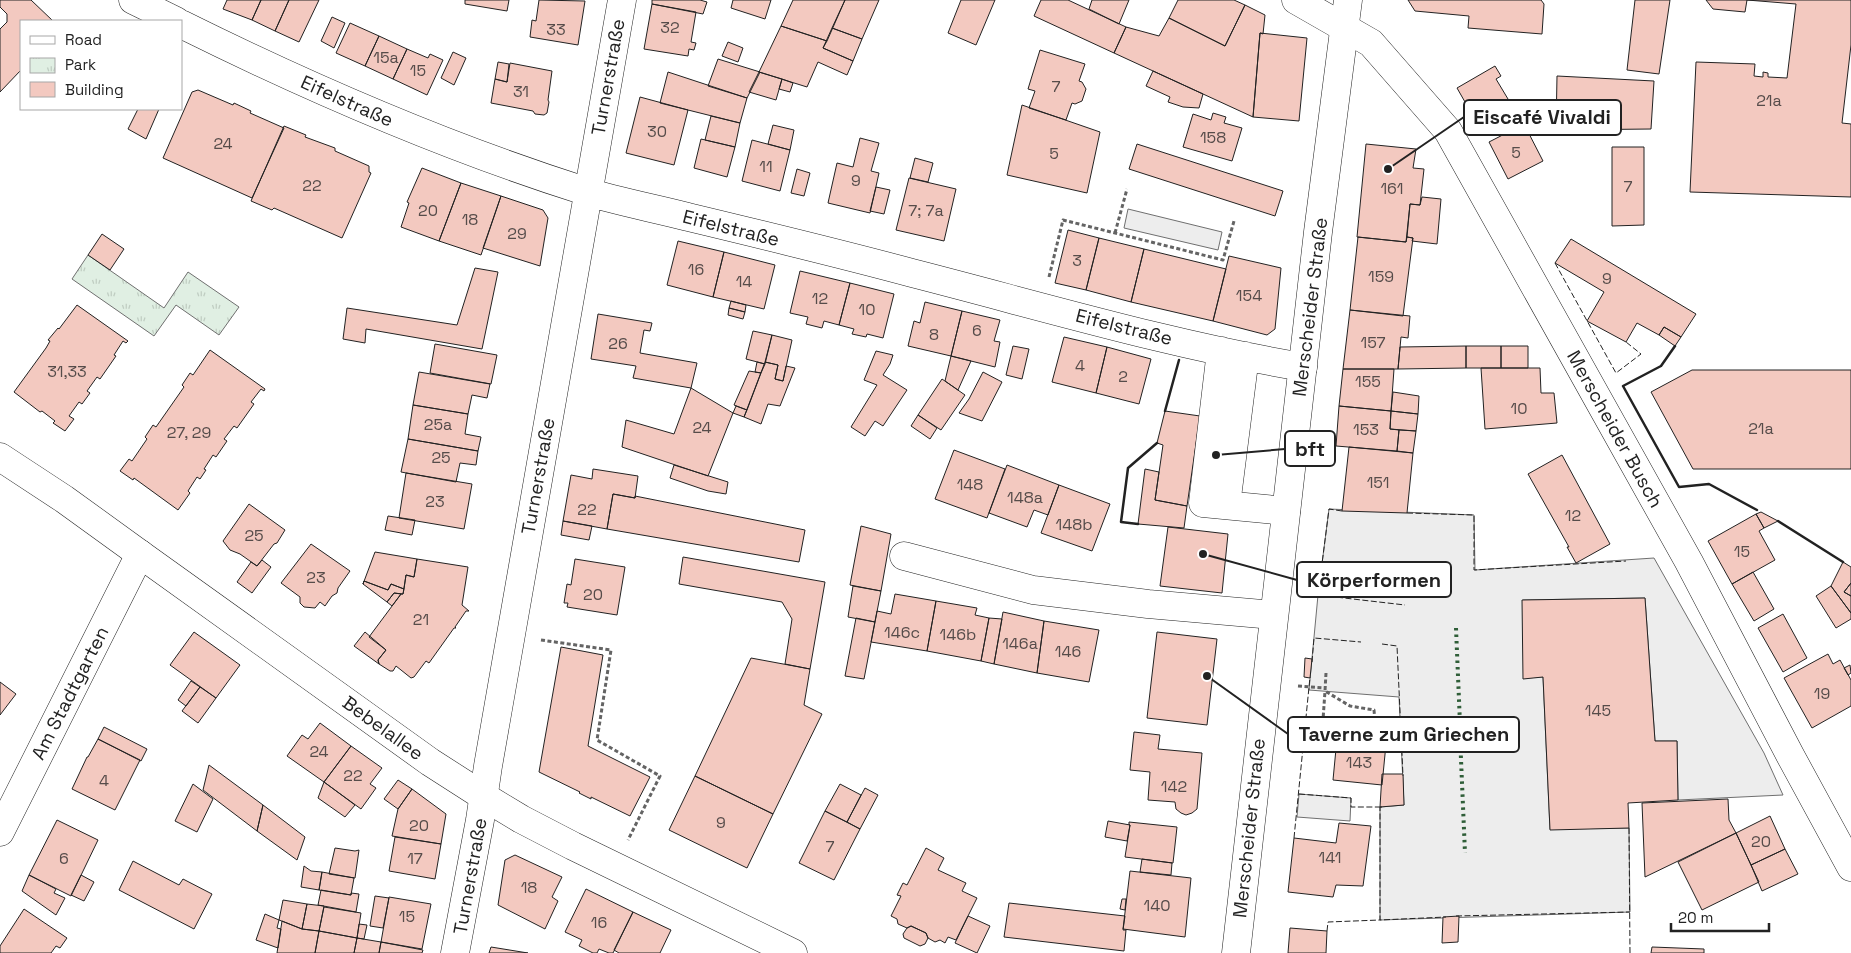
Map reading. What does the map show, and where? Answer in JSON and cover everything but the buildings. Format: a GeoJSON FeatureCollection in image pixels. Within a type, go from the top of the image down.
{"type":"FeatureCollection","features":[{"type":"Feature","properties":{"kind":"street"},"geometry":{"type":"LineString","coordinates":[[133,0],[174,20]]}},
{"type":"Feature","properties":{"kind":"street","name":"Turnerstraße"},"geometry":{"type":"LineString","coordinates":[[456,953],[587,192],[622,0]]}},
{"type":"Feature","properties":{"kind":"street","name":"Merscheider Busch"},"geometry":{"type":"LineString","coordinates":[[1296,0],[1371,43],[1448,131],[1688,562],[1850,861]]}},
{"type":"Feature","properties":{"kind":"street","name":"Merscheider Straße"},"geometry":{"type":"LineString","coordinates":[[1236,953],[1318,232],[1348,0]]}},
{"type":"Feature","properties":{"kind":"street","name":"Eifelstraße"},"geometry":{"type":"LineString","coordinates":[[182,24],[253,60],[378,116],[491,159],[587,192],[1233,354],[1303,367]]}},
{"type":"Feature","properties":{"kind":"street"},"geometry":{"type":"LineString","coordinates":[[1233,354],[1226,505],[1286,511]]}},
{"type":"Feature","properties":{"kind":"street","name":"Bebelallee"},"geometry":{"type":"LineString","coordinates":[[0,457],[56,494],[430,762],[483,796],[573,846],[793,953]]}},
{"type":"Feature","properties":{"kind":"street","name":"Am Stadtgarten"},"geometry":{"type":"LineString","coordinates":[[0,832],[140,554]]}},
{"type":"Feature","properties":{"kind":"street"},"geometry":{"type":"LineString","coordinates":[[904,556],[1033,590],[1148,604],[1273,615]]}},
{"type":"Feature","properties":{"kind":"path"},"geometry":{"type":"LineString","coordinates":[[1115,233],[1127,189]]}},
{"type":"Feature","properties":{"kind":"path"},"geometry":{"type":"LineString","coordinates":[[1042,307],[1063,220],[1223,260],[1234,221]]}},
{"type":"Feature","properties":{"kind":"path"},"geometry":{"type":"LineString","coordinates":[[511,636],[611,650],[598,740],[660,776],[628,841]]}},
{"type":"Feature","properties":{"kind":"path"},"geometry":{"type":"LineString","coordinates":[[1321,749],[1326,673]]}},
{"type":"Feature","properties":{"kind":"path"},"geometry":{"type":"LineString","coordinates":[[1298,686],[1325,690],[1350,706],[1374,710],[1375,722]]}},
{"type":"Feature","properties":{"kind":"path"},"geometry":{"type":"LineString","coordinates":[[1420,734],[1499,728]]}},
{"type":"Feature","properties":{"kind":"path"},"geometry":{"type":"LineString","coordinates":[[1293,747],[1336,750]]}},
{"type":"Feature","properties":{"kind":"green space"},"geometry":{"type":"Polygon","coordinates":[[[88,255],[164,308],[188,272],[239,307],[219,335],[176,305],[154,336],[72,279],[88,255]]]}},
{"type":"Feature","properties":{"kind":"shaded area"},"geometry":{"type":"Polygon","coordinates":[[[1128,209],[1222,232],[1218,250],[1124,228],[1128,209]]]}},
{"type":"Feature","properties":{"kind":"shaded area"},"geometry":{"type":"Polygon","coordinates":[[[1329,509],[1474,515],[1475,570],[1654,558],[1764,753],[1783,795],[1678,800],[1677,741],[1655,741],[1645,598],[1523,600],[1524,678],[1543,677],[1550,829],[1629,828],[1630,912],[1380,920],[1380,807],[1404,805],[1399,697],[1309,690],[1329,509]]]}},
{"type":"Feature","properties":{"kind":"shaded area"},"geometry":{"type":"Polygon","coordinates":[[[1299,794],[1351,798],[1350,821],[1297,817],[1299,794]]]}},
{"type":"Feature","properties":{"kind":"hedge"},"geometry":{"type":"LineString","coordinates":[[1456,628],[1460,724]]}},
{"type":"Feature","properties":{"kind":"hedge"},"geometry":{"type":"LineString","coordinates":[[1460,736],[1465,853]]}},
{"type":"Feature","properties":{"kind":"fence"},"geometry":{"type":"LineString","coordinates":[[1555,263],[1616,373],[1641,354],[1626,342]]}},
{"type":"Feature","properties":{"kind":"fence"},"geometry":{"type":"LineString","coordinates":[[1342,511],[1329,509],[1318,595],[1405,605]]}},
{"type":"Feature","properties":{"kind":"fence"},"geometry":{"type":"LineString","coordinates":[[1407,513],[1474,515],[1474,570],[1626,561]]}},
{"type":"Feature","properties":{"kind":"fence"},"geometry":{"type":"LineString","coordinates":[[1312,662],[1314,638],[1361,642]]}},
{"type":"Feature","properties":{"kind":"fence"},"geometry":{"type":"LineString","coordinates":[[1382,644],[1397,646],[1403,776]]}},
{"type":"Feature","properties":{"kind":"fence"},"geometry":{"type":"LineString","coordinates":[[1294,838],[1310,677]]}},
{"type":"Feature","properties":{"kind":"fence"},"geometry":{"type":"LineString","coordinates":[[1299,794],[1351,798],[1351,807],[1380,807]]}},
{"type":"Feature","properties":{"kind":"fence"},"geometry":{"type":"LineString","coordinates":[[1382,807],[1380,807],[1380,920],[1446,917]]}},
{"type":"Feature","properties":{"kind":"fence"},"geometry":{"type":"LineString","coordinates":[[1629,828],[1630,953]]}},
{"type":"Feature","properties":{"kind":"fence"},"geometry":{"type":"LineString","coordinates":[[1456,916],[1630,912]]}},
{"type":"Feature","properties":{"kind":"fence"},"geometry":{"type":"LineString","coordinates":[[1327,931],[1328,922],[1380,920]]}},
{"type":"Feature","properties":{"kind":"wall"},"geometry":{"type":"LineString","coordinates":[[1675,346],[1661,366],[1623,386],[1679,487],[1709,484],[1757,510]]}},
{"type":"Feature","properties":{"kind":"wall"},"geometry":{"type":"LineString","coordinates":[[1165,411],[1179,360]]}},
{"type":"Feature","properties":{"kind":"wall"},"geometry":{"type":"LineString","coordinates":[[1138,524],[1121,522],[1128,468],[1157,443]]}},
{"type":"Feature","properties":{"kind":"wall"},"geometry":{"type":"LineString","coordinates":[[1778,521],[1843,562]]}},
{"type":"Feature","properties":{"kind":"place","name":"Eiscafé Vivaldi"},"geometry":{"type":"Point","coordinates":[1388,169]}},
{"type":"Feature","properties":{"kind":"place","name":"bft"},"geometry":{"type":"Point","coordinates":[1216,455]}},
{"type":"Feature","properties":{"kind":"place","name":"Körperformen"},"geometry":{"type":"Point","coordinates":[1203,554]}},
{"type":"Feature","properties":{"kind":"place","name":"Taverne zum Griechen"},"geometry":{"type":"Point","coordinates":[1207,676]}}]}
